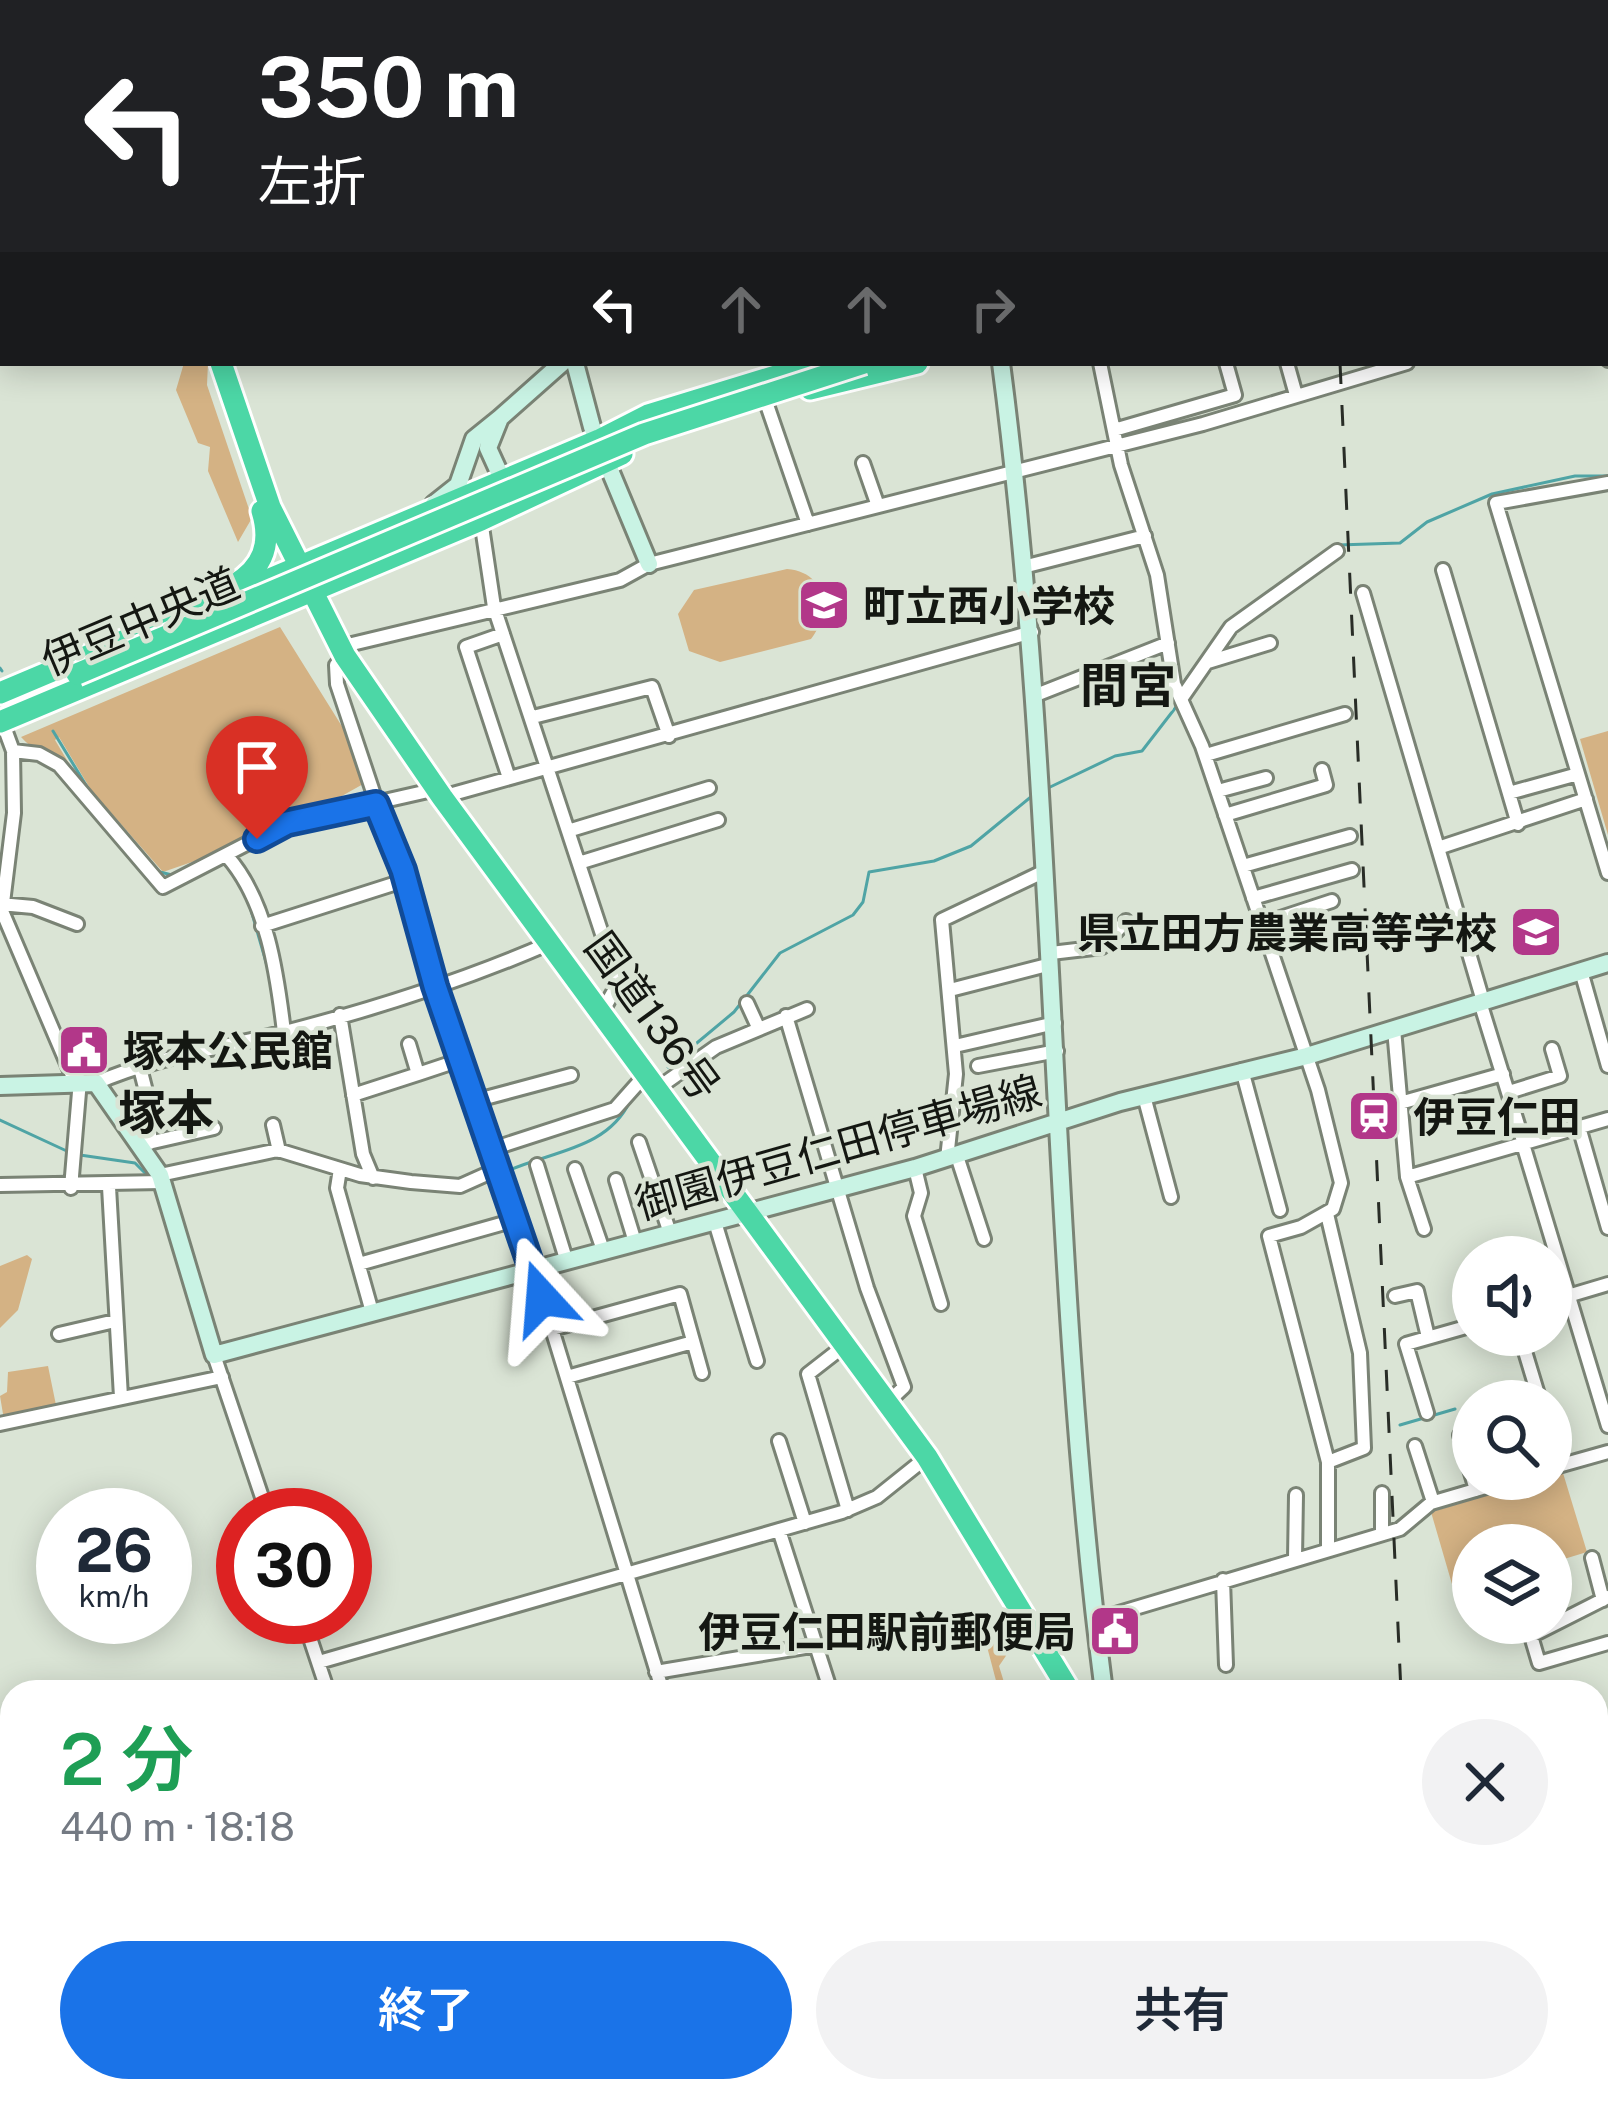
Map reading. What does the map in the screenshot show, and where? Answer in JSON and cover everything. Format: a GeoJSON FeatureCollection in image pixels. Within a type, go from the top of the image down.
{"type":"FeatureCollection","features":[{"type":"Feature","properties":{"kind":"highway","name":"国道136号"},"geometry":{"type":"LineString","coordinates":[[222,366],[303,565]]}},
{"type":"Feature","properties":{"kind":"highway","name":"国道136号"},"geometry":{"type":"LineString","coordinates":[[233,366],[248,449],[349,650],[443,793],[605,1010]]}},
{"type":"Feature","properties":{"kind":"highway"},"geometry":{"type":"LineString","coordinates":[[603,450],[648,415],[754,371],[794,366]]}},
{"type":"Feature","properties":{"kind":"highway"},"geometry":{"type":"LineString","coordinates":[[0,714],[76,674],[627,440],[855,366]]}},
{"type":"Feature","properties":{"kind":"highway"},"geometry":{"type":"LineString","coordinates":[[603,450],[905,366]]}},
{"type":"Feature","properties":{"kind":"highway"},"geometry":{"type":"LineString","coordinates":[[127,640],[238,583],[260,563],[267,526],[249,472],[248,449]]}},
{"type":"Feature","properties":{"kind":"highway","name":"伊豆中央道"},"geometry":{"type":"LineString","coordinates":[[0,693],[503,481],[603,450]]}},
{"type":"Feature","properties":{"kind":"highway","name":"伊豆中央道"},"geometry":{"type":"LineString","coordinates":[[0,714],[481,520],[603,450]]}},
{"type":"Feature","properties":{"kind":"highway","name":"国道136号"},"geometry":{"type":"LineString","coordinates":[[443,793],[973,1507],[1074,1680]]}},
{"type":"Feature","properties":{"kind":"highway","name":"国道136号"},"geometry":{"type":"LineString","coordinates":[[754,1212],[844,1346],[891,1400],[1063,1680]]}},
{"type":"Feature","properties":{"kind":"street"},"geometry":{"type":"LineString","coordinates":[[419,516],[458,485],[474,439],[559,366]]}},
{"type":"Feature","properties":{"kind":"street"},"geometry":{"type":"LineString","coordinates":[[576,366],[603,450],[650,564]]}},
{"type":"Feature","properties":{"kind":"street"},"geometry":{"type":"LineString","coordinates":[[1001,366],[1027,566],[1102,1680]]}},
{"type":"Feature","properties":{"kind":"street"},"geometry":{"type":"LineString","coordinates":[[1103,366],[1116,446],[1144,536],[1181,699],[1206,755],[1307,1056],[1341,1183],[1327,1214],[1360,1353],[1364,1448],[1328,1462]]}},
{"type":"Feature","properties":{"kind":"street"},"geometry":{"type":"LineString","coordinates":[[1114,430],[1235,394],[1227,366]]}},
{"type":"Feature","properties":{"kind":"street"},"geometry":{"type":"LineString","coordinates":[[1288,366],[1296,395]]}},
{"type":"Feature","properties":{"kind":"street"},"geometry":{"type":"LineString","coordinates":[[1330,366],[1330,382]]}},
{"type":"Feature","properties":{"kind":"street"},"geometry":{"type":"LineString","coordinates":[[659,1680],[552,1329],[435,986],[406,880],[333,673],[349,650],[494,607],[620,580],[650,564],[1116,446],[1296,395],[1360,368]]}},
{"type":"Feature","properties":{"kind":"street"},"geometry":{"type":"LineString","coordinates":[[766,402],[808,524]]}},
{"type":"Feature","properties":{"kind":"street"},"geometry":{"type":"LineString","coordinates":[[500,418],[488,448],[503,481]]}},
{"type":"Feature","properties":{"kind":"street"},"geometry":{"type":"LineString","coordinates":[[863,463],[878,506]]}},
{"type":"Feature","properties":{"kind":"street"},"geometry":{"type":"LineString","coordinates":[[1608,482],[1496,503],[1608,873]]}},
{"type":"Feature","properties":{"kind":"street"},"geometry":{"type":"LineString","coordinates":[[481,520],[494,607],[582,862],[615,977],[605,1010]]}},
{"type":"Feature","properties":{"kind":"street"},"geometry":{"type":"LineString","coordinates":[[1027,566],[1144,536]]}},
{"type":"Feature","properties":{"kind":"street"},"geometry":{"type":"LineString","coordinates":[[1181,699],[1231,627],[1337,551]]}},
{"type":"Feature","properties":{"kind":"street"},"geometry":{"type":"LineString","coordinates":[[1443,570],[1518,824]]}},
{"type":"Feature","properties":{"kind":"street"},"geometry":{"type":"LineString","coordinates":[[1363,593],[1551,1236]]}},
{"type":"Feature","properties":{"kind":"street"},"geometry":{"type":"LineString","coordinates":[[9,755],[39,754],[59,765],[159,886],[287,823],[443,793],[670,736],[1032,632]]}},
{"type":"Feature","properties":{"kind":"street"},"geometry":{"type":"LineString","coordinates":[[503,634],[466,647],[508,775]]}},
{"type":"Feature","properties":{"kind":"street"},"geometry":{"type":"LineString","coordinates":[[1206,662],[1270,643]]}},
{"type":"Feature","properties":{"kind":"street"},"geometry":{"type":"LineString","coordinates":[[1036,695],[1168,644]]}},
{"type":"Feature","properties":{"kind":"street"},"geometry":{"type":"LineString","coordinates":[[533,717],[652,687],[670,736]]}},
{"type":"Feature","properties":{"kind":"street"},"geometry":{"type":"LineString","coordinates":[[0,714],[9,755],[14,844],[1,907],[83,1081],[146,1144],[259,1488]]}},
{"type":"Feature","properties":{"kind":"street"},"geometry":{"type":"LineString","coordinates":[[1206,755],[1345,714]]}},
{"type":"Feature","properties":{"kind":"street"},"geometry":{"type":"LineString","coordinates":[[1226,814],[1326,784],[1322,770]]}},
{"type":"Feature","properties":{"kind":"street"},"geometry":{"type":"LineString","coordinates":[[1509,793],[1578,774]]}},
{"type":"Feature","properties":{"kind":"street"},"geometry":{"type":"LineString","coordinates":[[1218,791],[1266,778]]}},
{"type":"Feature","properties":{"kind":"street"},"geometry":{"type":"LineString","coordinates":[[571,830],[709,788]]}},
{"type":"Feature","properties":{"kind":"street"},"geometry":{"type":"LineString","coordinates":[[1438,848],[1586,800]]}},
{"type":"Feature","properties":{"kind":"street"},"geometry":{"type":"LineString","coordinates":[[582,862],[718,820]]}},
{"type":"Feature","properties":{"kind":"street"},"geometry":{"type":"LineString","coordinates":[[1243,866],[1351,836]]}},
{"type":"Feature","properties":{"kind":"street"},"geometry":{"type":"LineString","coordinates":[[227,856],[254,893],[284,1032]]}},
{"type":"Feature","properties":{"kind":"street"},"geometry":{"type":"LineString","coordinates":[[1253,898],[1352,870]]}},
{"type":"Feature","properties":{"kind":"street"},"geometry":{"type":"LineString","coordinates":[[984,1239],[952,1158],[955,1046],[942,920],[1045,871]]}},
{"type":"Feature","properties":{"kind":"street"},"geometry":{"type":"LineString","coordinates":[[262,926],[406,880]]}},
{"type":"Feature","properties":{"kind":"street"},"geometry":{"type":"LineString","coordinates":[[1262,924],[1332,901]]}},
{"type":"Feature","properties":{"kind":"street"},"geometry":{"type":"LineString","coordinates":[[1,907],[33,907],[76,924]]}},
{"type":"Feature","properties":{"kind":"street"},"geometry":{"type":"LineString","coordinates":[[950,990],[1102,947],[1126,921]]}},
{"type":"Feature","properties":{"kind":"street"},"geometry":{"type":"LineString","coordinates":[[0,1086],[83,1081],[284,1032],[435,986],[551,943]]}},
{"type":"Feature","properties":{"kind":"street","name":"御園伊豆仁田停車場線"},"geometry":{"type":"LineString","coordinates":[[214,1355],[838,1190],[1144,1096],[1307,1056],[1608,964]]}},
{"type":"Feature","properties":{"kind":"street"},"geometry":{"type":"LineString","coordinates":[[1581,971],[1608,1066]]}},
{"type":"Feature","properties":{"kind":"street"},"geometry":{"type":"LineString","coordinates":[[747,1003],[758,1027]]}},
{"type":"Feature","properties":{"kind":"street"},"geometry":{"type":"LineString","coordinates":[[492,1149],[615,1109],[694,1060],[806,1009]]}},
{"type":"Feature","properties":{"kind":"street"},"geometry":{"type":"LineString","coordinates":[[340,1015],[362,1154],[373,1178]]}},
{"type":"Feature","properties":{"kind":"street"},"geometry":{"type":"LineString","coordinates":[[786,1016],[867,1288],[900,1367],[904,1387],[891,1400]]}},
{"type":"Feature","properties":{"kind":"street"},"geometry":{"type":"LineString","coordinates":[[955,1046],[1055,1023]]}},
{"type":"Feature","properties":{"kind":"street"},"geometry":{"type":"LineString","coordinates":[[1386,1031],[1400,1103],[1407,1178],[1424,1229]]}},
{"type":"Feature","properties":{"kind":"street"},"geometry":{"type":"LineString","coordinates":[[409,1044],[418,1074]]}},
{"type":"Feature","properties":{"kind":"street"},"geometry":{"type":"LineString","coordinates":[[1509,1092],[1560,1076],[1552,1049]]}},
{"type":"Feature","properties":{"kind":"street"},"geometry":{"type":"LineString","coordinates":[[978,1066],[1057,1051]]}},
{"type":"Feature","properties":{"kind":"street"},"geometry":{"type":"LineString","coordinates":[[353,1095],[460,1060]]}},
{"type":"Feature","properties":{"kind":"street"},"geometry":{"type":"LineString","coordinates":[[139,1064],[150,1107],[146,1144]]}},
{"type":"Feature","properties":{"kind":"street"},"geometry":{"type":"LineString","coordinates":[[1242,1070],[1280,1210]]}},
{"type":"Feature","properties":{"kind":"street"},"geometry":{"type":"LineString","coordinates":[[1400,1103],[1503,1074]]}},
{"type":"Feature","properties":{"kind":"street"},"geometry":{"type":"LineString","coordinates":[[474,1101],[571,1075]]}},
{"type":"Feature","properties":{"kind":"street"},"geometry":{"type":"LineString","coordinates":[[71,1188],[83,1081]]}},
{"type":"Feature","properties":{"kind":"street"},"geometry":{"type":"LineString","coordinates":[[1144,1096],[1171,1197]]}},
{"type":"Feature","properties":{"kind":"street"},"geometry":{"type":"LineString","coordinates":[[1407,1178],[1608,1118]]}},
{"type":"Feature","properties":{"kind":"street"},"geometry":{"type":"LineString","coordinates":[[273,1125],[280,1150]]}},
{"type":"Feature","properties":{"kind":"street"},"geometry":{"type":"LineString","coordinates":[[1579,1127],[1608,1228]]}},
{"type":"Feature","properties":{"kind":"street"},"geometry":{"type":"LineString","coordinates":[[146,1144],[214,1128]]}},
{"type":"Feature","properties":{"kind":"street"},"geometry":{"type":"LineString","coordinates":[[639,1142],[670,1233]]}},
{"type":"Feature","properties":{"kind":"street"},"geometry":{"type":"LineString","coordinates":[[0,1186],[109,1187],[280,1150],[373,1178],[460,1186],[498,1169]]}},
{"type":"Feature","properties":{"kind":"street"},"geometry":{"type":"LineString","coordinates":[[537,1166],[566,1259]]}},
{"type":"Feature","properties":{"kind":"street"},"geometry":{"type":"LineString","coordinates":[[915,1168],[920,1192],[914,1216],[941,1304]]}},
{"type":"Feature","properties":{"kind":"street"},"geometry":{"type":"LineString","coordinates":[[340,1169],[338,1188],[373,1312]]}},
{"type":"Feature","properties":{"kind":"street"},"geometry":{"type":"LineString","coordinates":[[575,1169],[603,1250]]}},
{"type":"Feature","properties":{"kind":"street"},"geometry":{"type":"LineString","coordinates":[[616,1180],[635,1242]]}},
{"type":"Feature","properties":{"kind":"street"},"geometry":{"type":"LineString","coordinates":[[109,1187],[121,1397]]}},
{"type":"Feature","properties":{"kind":"street"},"geometry":{"type":"LineString","coordinates":[[1327,1214],[1269,1236],[1328,1462],[1328,1550]]}},
{"type":"Feature","properties":{"kind":"street"},"geometry":{"type":"LineString","coordinates":[[359,1264],[515,1220]]}},
{"type":"Feature","properties":{"kind":"street"},"geometry":{"type":"LineString","coordinates":[[715,1222],[757,1361]]}},
{"type":"Feature","properties":{"kind":"street"},"geometry":{"type":"LineString","coordinates":[[1572,1294],[1608,1284]]}},
{"type":"Feature","properties":{"kind":"street"},"geometry":{"type":"LineString","coordinates":[[1395,1296],[1417,1291],[1429,1337]]}},
{"type":"Feature","properties":{"kind":"street"},"geometry":{"type":"LineString","coordinates":[[552,1329],[680,1294],[703,1373]]}},
{"type":"Feature","properties":{"kind":"street"},"geometry":{"type":"LineString","coordinates":[[1572,1308],[1608,1426]]}},
{"type":"Feature","properties":{"kind":"street"},"geometry":{"type":"LineString","coordinates":[[59,1334],[115,1321]]}},
{"type":"Feature","properties":{"kind":"street"},"geometry":{"type":"LineString","coordinates":[[1427,1413],[1406,1344],[1452,1331]]}},
{"type":"Feature","properties":{"kind":"street"},"geometry":{"type":"LineString","coordinates":[[567,1377],[693,1342]]}},
{"type":"Feature","properties":{"kind":"street"},"geometry":{"type":"LineString","coordinates":[[844,1346],[808,1374],[848,1510]]}},
{"type":"Feature","properties":{"kind":"street"},"geometry":{"type":"LineString","coordinates":[[0,1424],[222,1377]]}},
{"type":"Feature","properties":{"kind":"street"},"geometry":{"type":"LineString","coordinates":[[779,1441],[805,1522]]}},
{"type":"Feature","properties":{"kind":"street"},"geometry":{"type":"LineString","coordinates":[[1415,1446],[1433,1502]]}},
{"type":"Feature","properties":{"kind":"street"},"geometry":{"type":"LineString","coordinates":[[1572,1462],[1608,1452]]}},
{"type":"Feature","properties":{"kind":"street"},"geometry":{"type":"LineString","coordinates":[[319,1661],[625,1578],[848,1510],[878,1497],[927,1457]]}},
{"type":"Feature","properties":{"kind":"street"},"geometry":{"type":"LineString","coordinates":[[1382,1492],[1382,1534]]}},
{"type":"Feature","properties":{"kind":"street"},"geometry":{"type":"LineString","coordinates":[[1295,1495],[1295,1559]]}},
{"type":"Feature","properties":{"kind":"street"},"geometry":{"type":"LineString","coordinates":[[1095,1620],[1400,1529],[1433,1502],[1452,1497]]}},
{"type":"Feature","properties":{"kind":"street"},"geometry":{"type":"LineString","coordinates":[[779,1530],[827,1680]]}},
{"type":"Feature","properties":{"kind":"street"},"geometry":{"type":"LineString","coordinates":[[1572,1614],[1606,1598],[1592,1558]]}},
{"type":"Feature","properties":{"kind":"street"},"geometry":{"type":"LineString","coordinates":[[1223,1580],[1226,1666]]}},
{"type":"Feature","properties":{"kind":"street"},"geometry":{"type":"LineString","coordinates":[[1533,1644],[1539,1663],[1608,1643]]}},
{"type":"Feature","properties":{"kind":"street"},"geometry":{"type":"LineString","coordinates":[[313,1644],[325,1680]]}},
{"type":"Feature","properties":{"kind":"street"},"geometry":{"type":"LineString","coordinates":[[656,1672],[817,1645]]}},
{"type":"Feature","properties":{"kind":"shaded area"},"geometry":{"type":"Polygon","coordinates":[[[183,366],[208,366],[207,385],[252,518],[238,542],[208,471],[210,447],[198,443],[176,390],[183,366]]]}},
{"type":"Feature","properties":{"kind":"shaded area"},"geometry":{"type":"Polygon","coordinates":[[[787,569],[810,577],[822,595],[822,617],[811,639],[720,662],[689,651],[678,614],[694,590],[787,569]]]}},
{"type":"Feature","properties":{"kind":"shaded area"},"geometry":{"type":"Polygon","coordinates":[[[280,627],[353,744],[365,783],[340,797],[343,805],[284,818],[218,853],[163,872],[91,790],[59,737],[55,740],[83,787],[66,768],[21,737],[280,627]]]}},
{"type":"Feature","properties":{"kind":"shaded area"},"geometry":{"type":"Polygon","coordinates":[[[1608,731],[1608,835],[1580,739],[1608,731]]]}},
{"type":"Feature","properties":{"kind":"shaded area"},"geometry":{"type":"Polygon","coordinates":[[[27,1255],[32,1259],[18,1310],[0,1328],[0,1266],[27,1255]]]}},
{"type":"Feature","properties":{"kind":"shaded area"},"geometry":{"type":"Polygon","coordinates":[[[48,1366],[57,1410],[4,1420],[0,1396],[7,1392],[8,1372],[48,1366]]]}},
{"type":"Feature","properties":{"kind":"shaded area"},"geometry":{"type":"Polygon","coordinates":[[[1472,1500],[1571,1500],[1587,1552],[1572,1557],[1572,1524],[1452,1524],[1452,1584],[1431,1512],[1472,1500]]]}},
{"type":"Feature","properties":{"kind":"shaded area"},"geometry":{"type":"Polygon","coordinates":[[[1012,1611],[1023,1631],[999,1666],[1003,1680],[996,1680],[985,1639],[1012,1611]]]}},
{"type":"Feature","properties":{"kind":"waterway"},"geometry":{"type":"LineString","coordinates":[[1338,545],[1400,543],[1427,522],[1492,494],[1575,476],[1608,476]]}},
{"type":"Feature","properties":{"kind":"waterway"},"geometry":{"type":"LineString","coordinates":[[1186,679],[1229,620],[1329,549]]}},
{"type":"Feature","properties":{"kind":"waterway"},"geometry":{"type":"LineString","coordinates":[[1046,789],[1115,756],[1142,751],[1176,707]]}},
{"type":"Feature","properties":{"kind":"waterway"},"geometry":{"type":"LineString","coordinates":[[53,731],[92,795]]}},
{"type":"Feature","properties":{"kind":"waterway"},"geometry":{"type":"LineString","coordinates":[[668,1067],[734,1012],[780,953],[853,915],[863,902],[869,872],[934,861],[971,846],[1032,796]]}},
{"type":"Feature","properties":{"kind":"waterway"},"geometry":{"type":"LineString","coordinates":[[156,871],[172,875],[212,854]]}},
{"type":"Feature","properties":{"kind":"waterway"},"geometry":{"type":"LineString","coordinates":[[249,903],[268,969]]}},
{"type":"Feature","properties":{"kind":"waterway"},"geometry":{"type":"LineString","coordinates":[[505,1172],[592,1139],[607,1130],[630,1101]]}},
{"type":"Feature","properties":{"kind":"waterway"},"geometry":{"type":"LineString","coordinates":[[0,1120],[71,1153]]}},
{"type":"Feature","properties":{"kind":"waterway"},"geometry":{"type":"LineString","coordinates":[[80,1155],[135,1163],[145,1173]]}},
{"type":"Feature","properties":{"kind":"waterway"},"geometry":{"type":"LineString","coordinates":[[1400,1425],[1452,1410]]}},
{"type":"Feature","properties":{"kind":"railway"},"geometry":{"type":"LineString","coordinates":[[1340,366],[1400,1680]]}},
{"type":"Feature","properties":{"kind":"place","name":"町立西小学校"},"geometry":{"type":"Point","coordinates":[824,605]}},
{"type":"Feature","properties":{"kind":"place","name":"県立田方農業高等学校"},"geometry":{"type":"Point","coordinates":[1536,932]}},
{"type":"Feature","properties":{"kind":"place","name":"塚本公民館"},"geometry":{"type":"Point","coordinates":[84,1050]}},
{"type":"Feature","properties":{"kind":"place","name":"伊豆仁田"},"geometry":{"type":"Point","coordinates":[1374,1116]}},
{"type":"Feature","properties":{"kind":"place","name":"伊豆仁田駅前郵便局"},"geometry":{"type":"Point","coordinates":[1115,1631]}},
{"type":"Feature","properties":{"kind":"district","name":"間宮"},"geometry":{"type":"Point","coordinates":[1128,685]}},
{"type":"Feature","properties":{"kind":"district","name":"塚本"},"geometry":{"type":"Point","coordinates":[166,1112]}},
{"type":"Feature","properties":{"kind":"route"},"geometry":{"type":"LineString","coordinates":[[257,839],[287,823],[376,804],[403,870],[435,986],[542,1298]]}}]}
